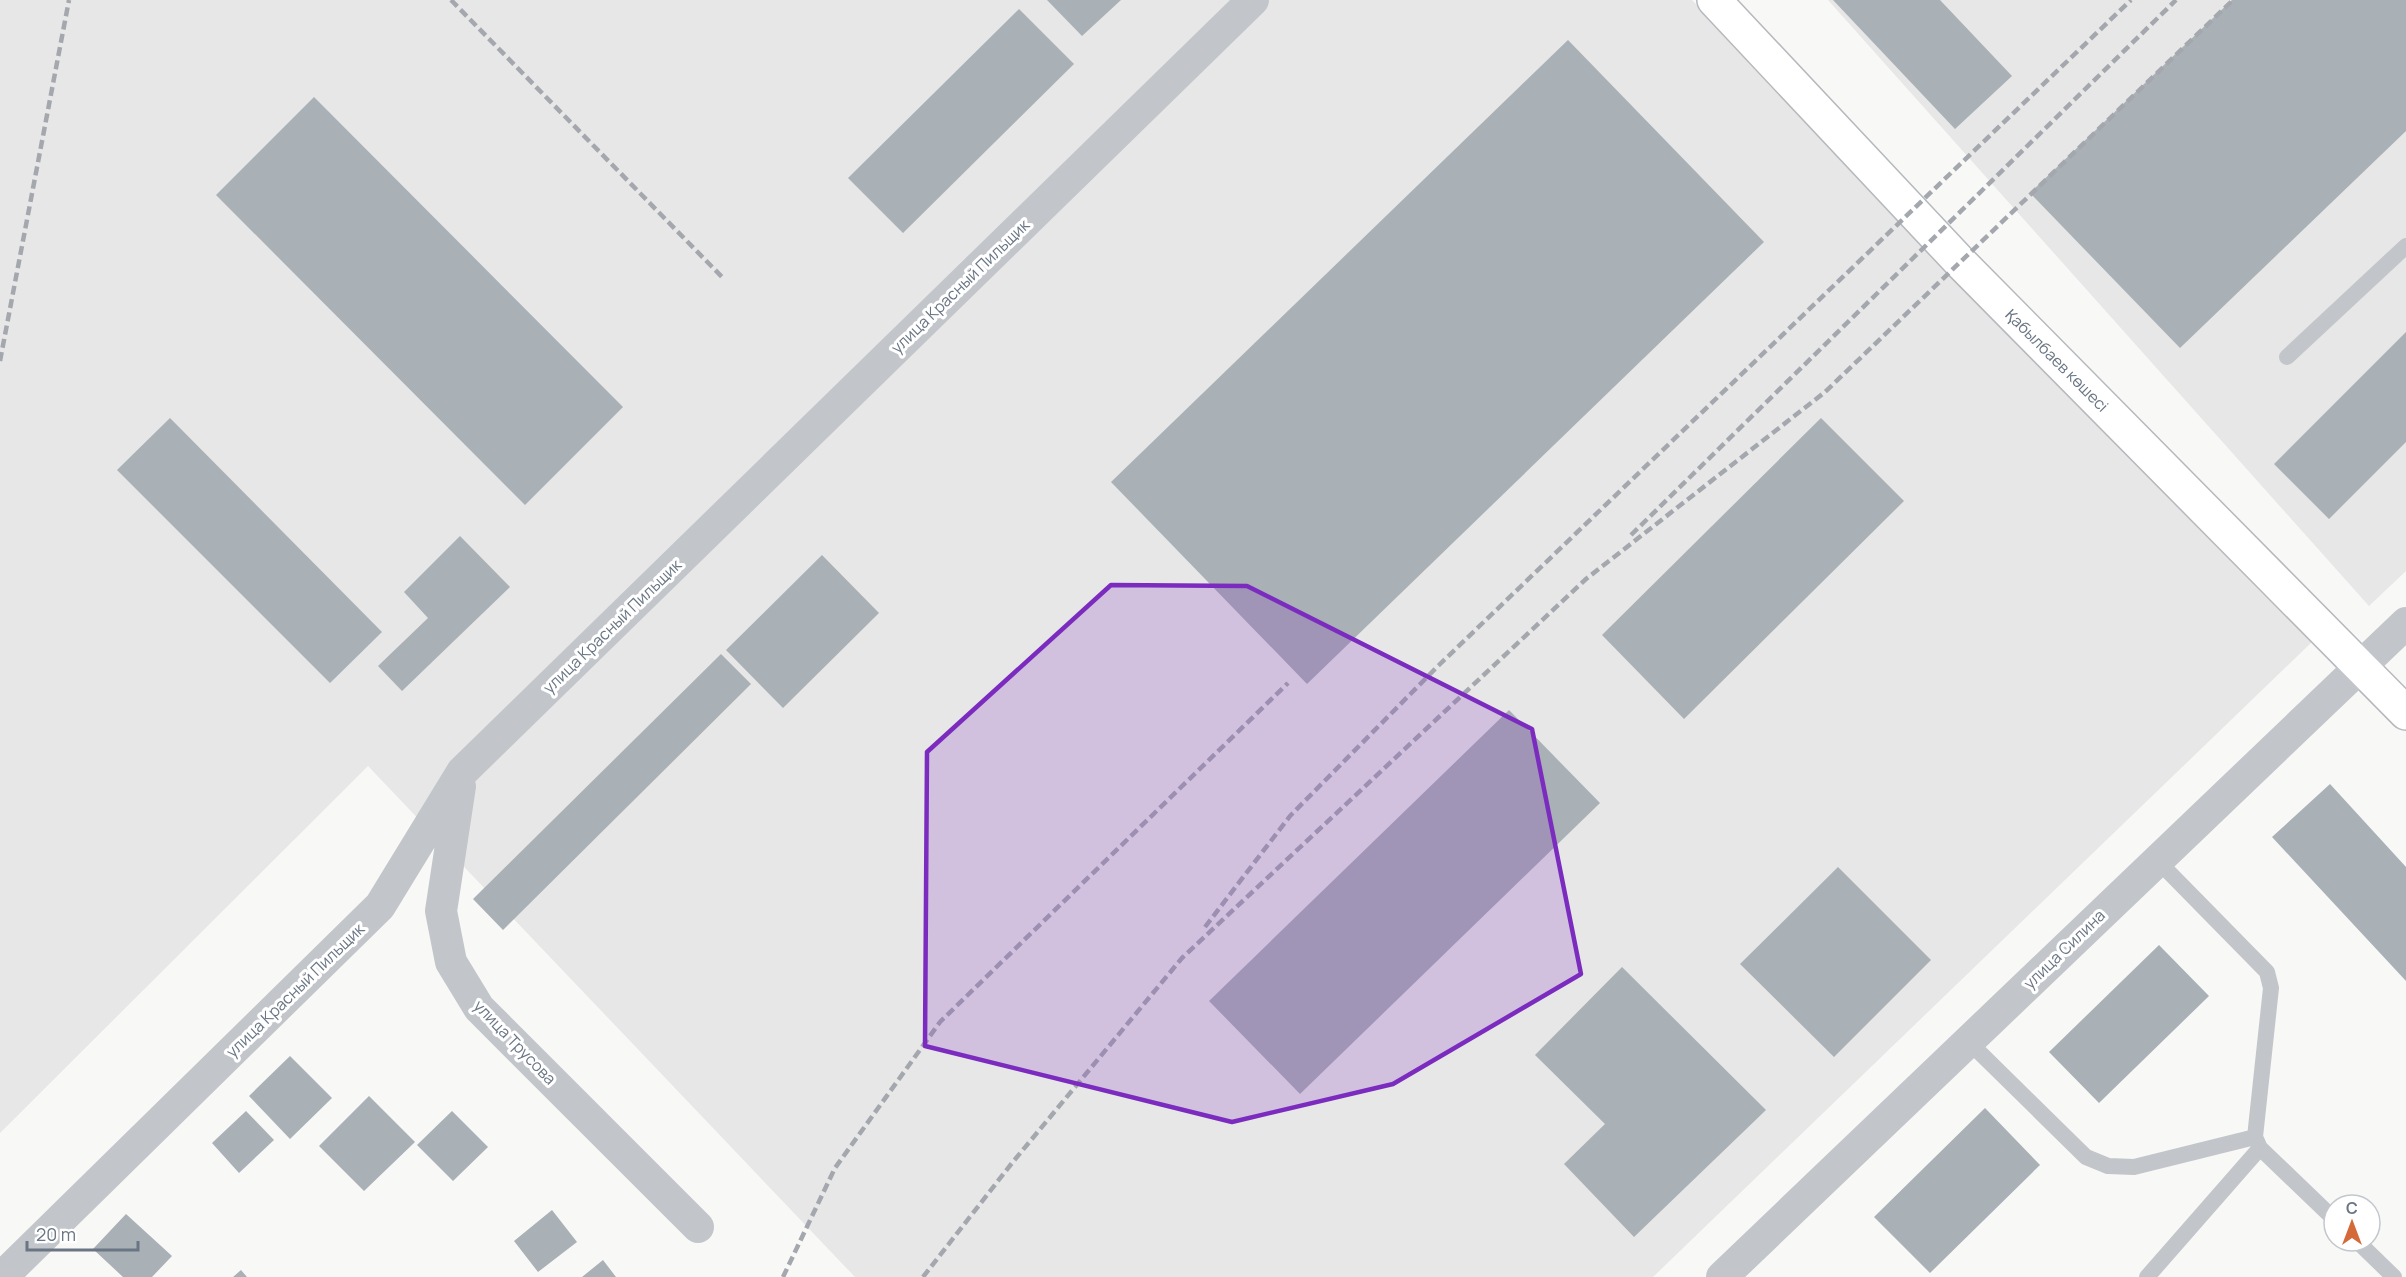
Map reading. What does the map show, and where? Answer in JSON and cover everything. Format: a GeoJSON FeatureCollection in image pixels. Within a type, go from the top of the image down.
{"type":"FeatureCollection","features":[{"type":"Feature","properties":{"kind":"main road","name":"Қабылбаев көшесі"},"geometry":{"type":"LineString","coordinates":[[1714,0],[1961,263],[2406,713]]}},
{"type":"Feature","properties":{"kind":"street","name":"улица Красный Пильщик"},"geometry":{"type":"LineString","coordinates":[[2,1277],[380,906],[462,772],[1253,0]]}},
{"type":"Feature","properties":{"kind":"street","name":"улица Силина"},"geometry":{"type":"LineString","coordinates":[[1722,1277],[2406,623]]}},
{"type":"Feature","properties":{"kind":"street","name":"улица Трусова"},"geometry":{"type":"LineString","coordinates":[[462,772],[441,911],[451,962],[479,1008],[698,1227]]}},
{"type":"Feature","properties":{"kind":"lane"},"geometry":{"type":"LineString","coordinates":[[2287,357],[2405,249]]}},
{"type":"Feature","properties":{"kind":"lane"},"geometry":{"type":"LineString","coordinates":[[2147,1277],[2257,1143],[2271,988],[2267,972],[2157,860]]}},
{"type":"Feature","properties":{"kind":"lane"},"geometry":{"type":"LineString","coordinates":[[1968,1041],[2086,1157],[2108,1166],[2134,1167],[2257,1143]]}},
{"type":"Feature","properties":{"kind":"lane"},"geometry":{"type":"LineString","coordinates":[[2257,1143],[2322,1207]]}},
{"type":"Feature","properties":{"kind":"lane"},"geometry":{"type":"LineString","coordinates":[[2369,1253],[2394,1277]]}},
{"type":"Feature","properties":{"kind":"highlighted area"},"geometry":{"type":"Polygon","coordinates":[[[1111,585],[1247,586],[1532,729],[1581,974],[1393,1084],[1232,1122],[925,1046],[927,752],[1111,585]]]}},
{"type":"Feature","properties":{"kind":"shaded area"},"geometry":{"type":"Polygon","coordinates":[[[0,0],[1692,0],[2313,641],[1653,1277],[855,1277],[368,766],[0,1133],[0,0]]]}},
{"type":"Feature","properties":{"kind":"shaded area"},"geometry":{"type":"Polygon","coordinates":[[[1828,0],[2406,0],[2406,571],[2369,606],[1828,0]]]}},
{"type":"Feature","properties":{"kind":"building"},"geometry":{"type":"Polygon","coordinates":[[[1047,0],[1121,0],[1082,36],[1047,0]]]}},
{"type":"Feature","properties":{"kind":"building"},"geometry":{"type":"Polygon","coordinates":[[[1833,0],[1940,0],[2012,76],[1955,129],[1833,0]]]}},
{"type":"Feature","properties":{"kind":"building"},"geometry":{"type":"Polygon","coordinates":[[[2232,0],[2406,0],[2406,131],[2180,348],[2030,193],[2232,0]]]}},
{"type":"Feature","properties":{"kind":"building"},"geometry":{"type":"Polygon","coordinates":[[[1019,9],[1074,64],[903,233],[848,178],[1019,9]]]}},
{"type":"Feature","properties":{"kind":"building"},"geometry":{"type":"Polygon","coordinates":[[[1568,40],[1764,242],[1307,684],[1111,482],[1568,40]]]}},
{"type":"Feature","properties":{"kind":"building"},"geometry":{"type":"Polygon","coordinates":[[[314,97],[623,407],[525,505],[216,195],[314,97]]]}},
{"type":"Feature","properties":{"kind":"building"},"geometry":{"type":"Polygon","coordinates":[[[2406,332],[2406,442],[2329,519],[2274,464],[2406,332]]]}},
{"type":"Feature","properties":{"kind":"building"},"geometry":{"type":"Polygon","coordinates":[[[170,418],[382,632],[330,683],[117,470],[170,418]]]}},
{"type":"Feature","properties":{"kind":"building"},"geometry":{"type":"Polygon","coordinates":[[[1821,418],[1904,501],[1684,719],[1602,635],[1821,418]]]}},
{"type":"Feature","properties":{"kind":"building"},"geometry":{"type":"Polygon","coordinates":[[[460,536],[510,587],[402,691],[378,666],[428,618],[404,592],[460,536]]]}},
{"type":"Feature","properties":{"kind":"building"},"geometry":{"type":"Polygon","coordinates":[[[822,555],[879,613],[783,708],[726,650],[822,555]]]}},
{"type":"Feature","properties":{"kind":"building"},"geometry":{"type":"Polygon","coordinates":[[[721,654],[751,684],[503,930],[473,899],[721,654]]]}},
{"type":"Feature","properties":{"kind":"building"},"geometry":{"type":"Polygon","coordinates":[[[1509,710],[1600,803],[1300,1094],[1209,1001],[1509,710]]]}},
{"type":"Feature","properties":{"kind":"building"},"geometry":{"type":"Polygon","coordinates":[[[2330,784],[2406,867],[2406,981],[2272,837],[2330,784]]]}},
{"type":"Feature","properties":{"kind":"building"},"geometry":{"type":"Polygon","coordinates":[[[1838,867],[1931,960],[1834,1057],[1740,964],[1838,867]]]}},
{"type":"Feature","properties":{"kind":"building"},"geometry":{"type":"Polygon","coordinates":[[[2159,945],[2209,996],[2099,1103],[2049,1052],[2159,945]]]}},
{"type":"Feature","properties":{"kind":"building"},"geometry":{"type":"Polygon","coordinates":[[[1622,967],[1766,1110],[1634,1237],[1564,1164],[1605,1124],[1535,1055],[1622,967]]]}},
{"type":"Feature","properties":{"kind":"building"},"geometry":{"type":"Polygon","coordinates":[[[290,1056],[332,1098],[290,1139],[249,1096],[290,1056]]]}},
{"type":"Feature","properties":{"kind":"building"},"geometry":{"type":"Polygon","coordinates":[[[369,1096],[415,1142],[364,1191],[319,1146],[369,1096]]]}},
{"type":"Feature","properties":{"kind":"building"},"geometry":{"type":"Polygon","coordinates":[[[1985,1108],[2040,1165],[1930,1273],[1874,1217],[1985,1108]]]}},
{"type":"Feature","properties":{"kind":"building"},"geometry":{"type":"Polygon","coordinates":[[[246,1111],[274,1140],[239,1173],[212,1143],[246,1111]]]}},
{"type":"Feature","properties":{"kind":"building"},"geometry":{"type":"Polygon","coordinates":[[[452,1111],[488,1147],[453,1181],[417,1145],[452,1111]]]}},
{"type":"Feature","properties":{"kind":"building"},"geometry":{"type":"Polygon","coordinates":[[[552,1210],[577,1242],[538,1272],[514,1241],[552,1210]]]}},
{"type":"Feature","properties":{"kind":"building"},"geometry":{"type":"Polygon","coordinates":[[[126,1214],[172,1256],[152,1277],[123,1277],[93,1249],[126,1214]]]}},
{"type":"Feature","properties":{"kind":"building"},"geometry":{"type":"Polygon","coordinates":[[[603,1260],[616,1277],[582,1277],[603,1260]]]}},
{"type":"Feature","properties":{"kind":"building"},"geometry":{"type":"Polygon","coordinates":[[[241,1270],[247,1277],[233,1277],[241,1270]]]}},
{"type":"Feature","properties":{"kind":"railway"},"geometry":{"type":"LineString","coordinates":[[0,361],[69,0]]}},
{"type":"Feature","properties":{"kind":"railway"},"geometry":{"type":"LineString","coordinates":[[451,0],[723,278]]}},
{"type":"Feature","properties":{"kind":"railway"},"geometry":{"type":"LineString","coordinates":[[1205,927],[1290,816],[1439,665],[2131,0]]}},
{"type":"Feature","properties":{"kind":"railway"},"geometry":{"type":"LineString","coordinates":[[1631,535],[2176,0]]}},
{"type":"Feature","properties":{"kind":"railway"},"geometry":{"type":"LineString","coordinates":[[923,1277],[1012,1163],[1182,958],[1586,579],[1825,392],[2233,0]]}},
{"type":"Feature","properties":{"kind":"railway"},"geometry":{"type":"LineString","coordinates":[[783,1277],[835,1168],[940,1022],[1288,683]]}}]}
